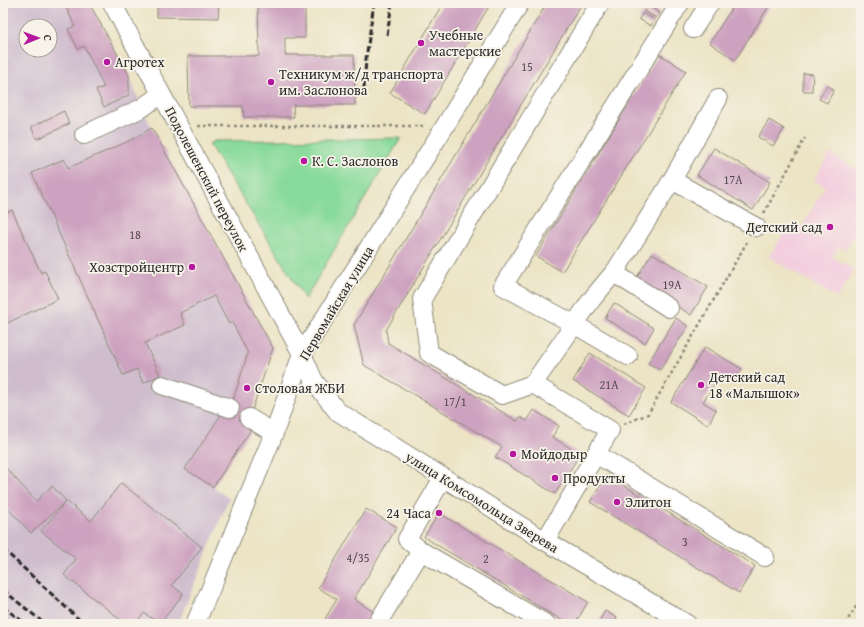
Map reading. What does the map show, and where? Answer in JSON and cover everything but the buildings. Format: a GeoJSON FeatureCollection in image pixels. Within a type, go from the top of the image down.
{"type":"FeatureCollection","features":[{"type":"Feature","properties":{"kind":"street","name":"Подолешенский переулок"},"geometry":{"type":"LineString","coordinates":[[112,3],[302,354]]}},
{"type":"Feature","properties":{"kind":"street","name":"Первомайская улица"},"geometry":{"type":"LineString","coordinates":[[195,624],[274,433],[302,354],[520,3]]}},
{"type":"Feature","properties":{"kind":"street"},"geometry":{"type":"LineString","coordinates":[[600,3],[422,299],[429,354],[502,395],[533,384],[592,299],[614,274],[672,180],[718,99]]}},
{"type":"Feature","properties":{"kind":"street"},"geometry":{"type":"LineString","coordinates":[[628,356],[574,324],[503,286],[680,3]]}},
{"type":"Feature","properties":{"kind":"street"},"geometry":{"type":"LineString","coordinates":[[693,29],[710,3]]}},
{"type":"Feature","properties":{"kind":"street"},"geometry":{"type":"LineString","coordinates":[[84,135],[142,108],[161,94]]}},
{"type":"Feature","properties":{"kind":"street"},"geometry":{"type":"LineString","coordinates":[[672,180],[756,226]]}},
{"type":"Feature","properties":{"kind":"street"},"geometry":{"type":"LineString","coordinates":[[614,274],[669,308]]}},
{"type":"Feature","properties":{"kind":"street","name":"улица Комсомольца Зверева"},"geometry":{"type":"LineString","coordinates":[[302,354],[314,381],[337,411],[545,541],[687,624]]}},
{"type":"Feature","properties":{"kind":"street"},"geometry":{"type":"LineString","coordinates":[[533,384],[610,430],[545,541]]}},
{"type":"Feature","properties":{"kind":"street"},"geometry":{"type":"LineString","coordinates":[[162,385],[230,408]]}},
{"type":"Feature","properties":{"kind":"street"},"geometry":{"type":"LineString","coordinates":[[249,418],[274,433]]}},
{"type":"Feature","properties":{"kind":"street"},"geometry":{"type":"LineString","coordinates":[[596,454],[765,557]]}},
{"type":"Feature","properties":{"kind":"street"},"geometry":{"type":"LineString","coordinates":[[443,478],[407,539],[421,551],[546,624]]}},
{"type":"Feature","properties":{"kind":"street"},"geometry":{"type":"LineString","coordinates":[[377,624],[421,551]]}},
{"type":"Feature","properties":{"kind":"path"},"geometry":{"type":"LineString","coordinates":[[179,127],[445,126]]}},
{"type":"Feature","properties":{"kind":"path"},"geometry":{"type":"LineString","coordinates":[[610,430],[648,414],[805,138]]}},
{"type":"Feature","properties":{"kind":"path"},"geometry":{"type":"LineString","coordinates":[[845,624],[861,599]]}},
{"type":"Feature","properties":{"kind":"shaded area"},"geometry":{"type":"Polygon","coordinates":[[[3,3],[89,3],[129,75],[142,108],[152,128],[273,348],[213,487],[229,498],[178,624],[3,624],[3,3]]]}},
{"type":"Feature","properties":{"kind":"shaded area","name":"Детский сад"},"geometry":{"type":"Polygon","coordinates":[[[830,153],[861,172],[861,212],[858,211],[852,220],[860,225],[845,250],[839,246],[832,257],[854,270],[837,298],[769,257],[786,229],[797,235],[825,187],[814,180],[830,153]]]}},
{"type":"Feature","properties":{"kind":"green space"},"geometry":{"type":"Polygon","coordinates":[[[401,138],[305,299],[209,144],[215,141],[401,138]]]}},
{"type":"Feature","properties":{"kind":"railway"},"geometry":{"type":"LineString","coordinates":[[364,88],[366,59],[374,3]]}},
{"type":"Feature","properties":{"kind":"railway"},"geometry":{"type":"LineString","coordinates":[[387,35],[392,3]]}},
{"type":"Feature","properties":{"kind":"railway"},"geometry":{"type":"LineString","coordinates":[[3,549],[84,624]]}},
{"type":"Feature","properties":{"kind":"railway"},"geometry":{"type":"LineString","coordinates":[[3,590],[45,624]]}},
{"type":"Feature","properties":{"kind":"railway"},"geometry":{"type":"LineString","coordinates":[[3,607],[26,624]]}},
{"type":"Feature","properties":{"kind":"place","name":"Учебные мастерские"},"geometry":{"type":"Point","coordinates":[421,43]}},
{"type":"Feature","properties":{"kind":"place","name":"Агротех"},"geometry":{"type":"Point","coordinates":[107,62]}},
{"type":"Feature","properties":{"kind":"place","name":"Техникум ж/д транспорта им. Заслонова"},"geometry":{"type":"Point","coordinates":[271,82]}},
{"type":"Feature","properties":{"kind":"place","name":"К. С. Заслонов"},"geometry":{"type":"Point","coordinates":[304,161]}},
{"type":"Feature","properties":{"kind":"place","name":"Детский сад"},"geometry":{"type":"Point","coordinates":[830,227]}},
{"type":"Feature","properties":{"kind":"place","name":"Хозстройцентр"},"geometry":{"type":"Point","coordinates":[192,267]}},
{"type":"Feature","properties":{"kind":"place","name":"Детский сад 18 «Малышок»"},"geometry":{"type":"Point","coordinates":[701,385]}},
{"type":"Feature","properties":{"kind":"place","name":"Столовая ЖБИ"},"geometry":{"type":"Point","coordinates":[247,388]}},
{"type":"Feature","properties":{"kind":"place","name":"Мойдодыр"},"geometry":{"type":"Point","coordinates":[513,454]}},
{"type":"Feature","properties":{"kind":"place","name":"Продукты"},"geometry":{"type":"Point","coordinates":[555,478]}},
{"type":"Feature","properties":{"kind":"place","name":"Элитон"},"geometry":{"type":"Point","coordinates":[617,502]}},
{"type":"Feature","properties":{"kind":"place","name":"24 Часа"},"geometry":{"type":"Point","coordinates":[439,513]}}]}
